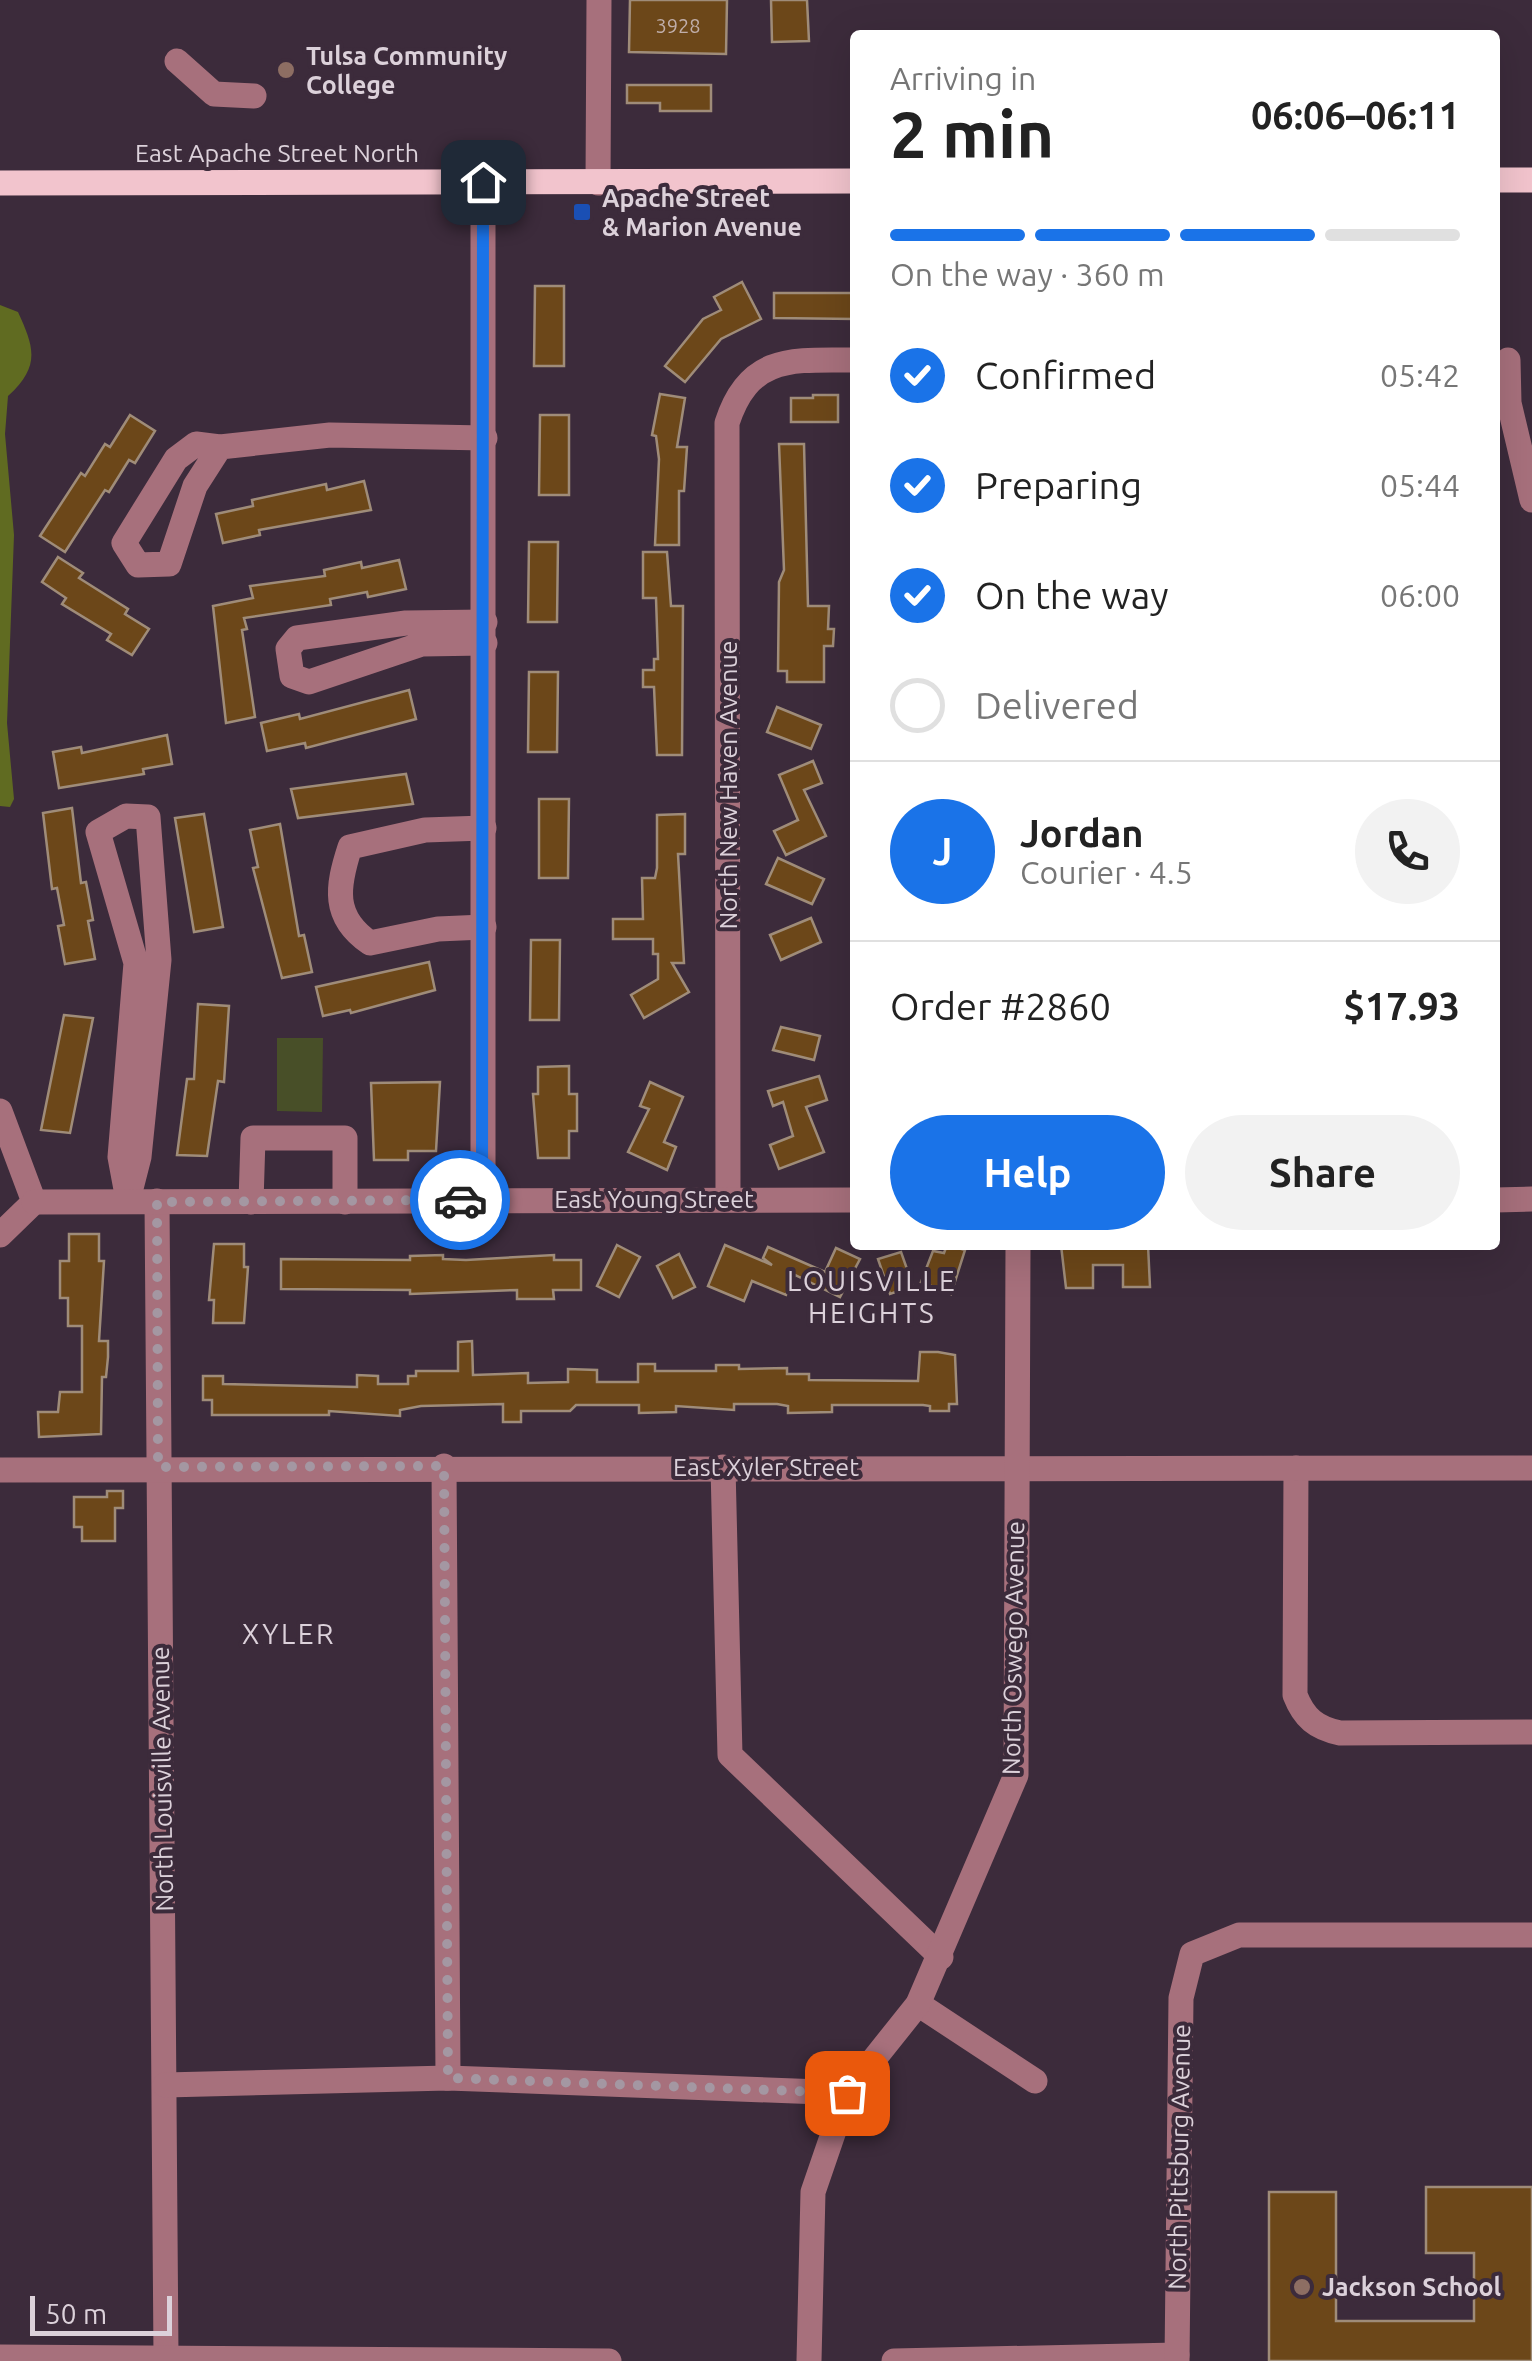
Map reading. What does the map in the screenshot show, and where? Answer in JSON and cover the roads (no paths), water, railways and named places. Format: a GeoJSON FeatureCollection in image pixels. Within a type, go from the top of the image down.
{"type":"FeatureCollection","features":[{"type":"Feature","properties":{"kind":"main road"},"geometry":{"type":"LineString","coordinates":[[1500,180],[1532,180]]}},
{"type":"Feature","properties":{"kind":"main road","name":"East Apache Street North"},"geometry":{"type":"LineString","coordinates":[[0,183],[850,181]]}},
{"type":"Feature","properties":{"kind":"street"},"geometry":{"type":"LineString","coordinates":[[598,183],[599,0]]}},
{"type":"Feature","properties":{"kind":"street"},"geometry":{"type":"LineString","coordinates":[[178,60],[214,94],[254,96]]}},
{"type":"Feature","properties":{"kind":"street"},"geometry":{"type":"LineString","coordinates":[[482,1200],[486,438],[483,182]]}},
{"type":"Feature","properties":{"kind":"street","name":"North New Haven Avenue"},"geometry":{"type":"LineString","coordinates":[[728,1198],[727,423],[734,400],[752,378],[793,360],[850,360]]}},
{"type":"Feature","properties":{"kind":"street"},"geometry":{"type":"LineString","coordinates":[[1512,360],[1509,403],[1532,500]]}},
{"type":"Feature","properties":{"kind":"street"},"geometry":{"type":"LineString","coordinates":[[220,447],[207,474],[195,486],[169,564],[138,565],[124,543],[176,459],[196,444],[220,447],[330,435],[486,438]]}},
{"type":"Feature","properties":{"kind":"street"},"geometry":{"type":"LineString","coordinates":[[406,623],[484,633],[422,644],[309,682],[292,676],[288,648],[297,638],[406,623]]}},
{"type":"Feature","properties":{"kind":"street"},"geometry":{"type":"LineString","coordinates":[[126,816],[148,817],[160,960],[139,1157],[128,1200],[120,1157],[136,963],[98,832],[126,816]]}},
{"type":"Feature","properties":{"kind":"street"},"geometry":{"type":"LineString","coordinates":[[484,828],[425,830],[350,847],[338,888],[340,908],[352,930],[370,943],[438,929],[484,927]]}},
{"type":"Feature","properties":{"kind":"street"},"geometry":{"type":"LineString","coordinates":[[0,1111],[34,1202],[0,1235]]}},
{"type":"Feature","properties":{"kind":"street"},"geometry":{"type":"LineString","coordinates":[[251,1202],[253,1138],[345,1138],[346,1202]]}},
{"type":"Feature","properties":{"kind":"street","name":"East Young Street"},"geometry":{"type":"LineString","coordinates":[[34,1202],[850,1200]]}},
{"type":"Feature","properties":{"kind":"street"},"geometry":{"type":"LineString","coordinates":[[1500,1200],[1532,1200]]}},
{"type":"Feature","properties":{"kind":"street","name":"North Louisville Avenue"},"geometry":{"type":"LineString","coordinates":[[157,1202],[166,2357]]}},
{"type":"Feature","properties":{"kind":"street","name":"North Oswego Avenue"},"geometry":{"type":"LineString","coordinates":[[809,2361],[813,2192],[847,2093],[918,2004],[1016,1775],[1018,1250]]}},
{"type":"Feature","properties":{"kind":"street"},"geometry":{"type":"LineString","coordinates":[[444,1466],[448,2078]]}},
{"type":"Feature","properties":{"kind":"street","name":"East Xyler Street"},"geometry":{"type":"LineString","coordinates":[[0,1470],[444,1466],[1532,1468]]}},
{"type":"Feature","properties":{"kind":"street"},"geometry":{"type":"LineString","coordinates":[[722,1467],[730,1755],[941,1957]]}},
{"type":"Feature","properties":{"kind":"street"},"geometry":{"type":"LineString","coordinates":[[1296,1468],[1295,1695],[1302,1713],[1320,1729],[1340,1733],[1532,1732]]}},
{"type":"Feature","properties":{"kind":"street","name":"North Pittsburg Avenue"},"geometry":{"type":"LineString","coordinates":[[1177,2358],[1180,1998],[1192,1954],[1239,1935],[1532,1935]]}},
{"type":"Feature","properties":{"kind":"street"},"geometry":{"type":"LineString","coordinates":[[918,2004],[1035,2081]]}},
{"type":"Feature","properties":{"kind":"street"},"geometry":{"type":"LineString","coordinates":[[165,2085],[448,2078],[847,2093]]}},
{"type":"Feature","properties":{"kind":"street"},"geometry":{"type":"LineString","coordinates":[[5,2358],[609,2361]]}},
{"type":"Feature","properties":{"kind":"street"},"geometry":{"type":"LineString","coordinates":[[894,2361],[1177,2358]]}},
{"type":"Feature","properties":{"kind":"place","name":"Tulsa Community College"},"geometry":{"type":"Point","coordinates":[286,70]}},
{"type":"Feature","properties":{"kind":"place","name":"Apache Street & Marion Avenue"},"geometry":{"type":"Point","coordinates":[582,212]}},
{"type":"Feature","properties":{"kind":"place","name":"Jackson School"},"geometry":{"type":"Point","coordinates":[1302,2287]}},
{"type":"Feature","properties":{"kind":"district","name":"LOUISVILLE HEIGHTS"},"geometry":{"type":"Point","coordinates":[872,1297]}},
{"type":"Feature","properties":{"kind":"district","name":"XYLER"},"geometry":{"type":"Point","coordinates":[289,1634]}}]}
